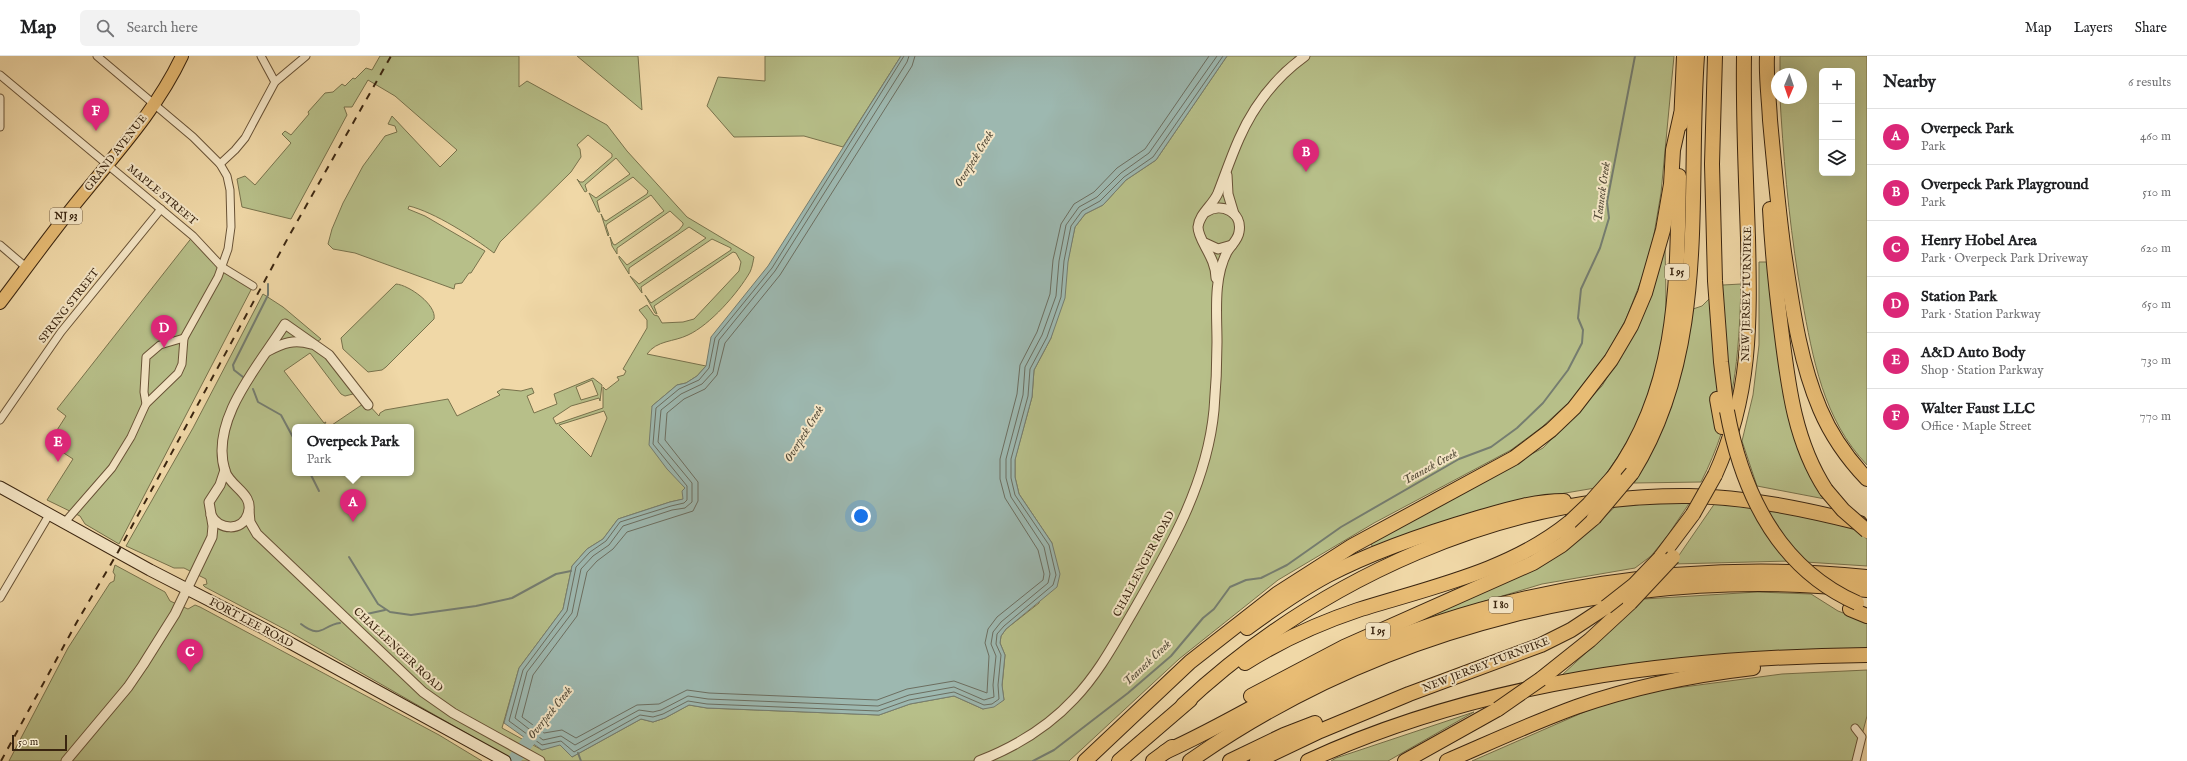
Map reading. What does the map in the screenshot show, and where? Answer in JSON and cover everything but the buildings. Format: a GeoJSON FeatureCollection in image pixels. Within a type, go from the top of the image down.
{"type":"FeatureCollection","features":[{"type":"Feature","properties":{"kind":"highway","name":"I 95"},"geometry":{"type":"LineString","coordinates":[[1119,761],[1183,705],[1249,660],[1300,633],[1358,610],[1489,568],[1535,546],[1570,522],[1589,504],[1614,476],[1631,450],[1646,421],[1658,388],[1670,339],[1677,274],[1684,56]]}},
{"type":"Feature","properties":{"kind":"highway","name":"I 95"},"geometry":{"type":"LineString","coordinates":[[1153,761],[1223,713],[1297,670],[1376,632],[1533,563],[1562,545],[1594,518],[1632,473],[1662,416],[1677,367],[1684,334],[1691,260],[1697,56]]}},
{"type":"Feature","properties":{"kind":"highway"},"geometry":{"type":"LineString","coordinates":[[1715,56],[1712,164],[1717,313],[1727,411],[1735,446],[1745,478],[1759,510],[1773,534],[1791,557],[1808,573],[1835,593],[1858,607],[1867,616]]}},
{"type":"Feature","properties":{"kind":"highway","name":"NEW JERSEY TURNPIKE"},"geometry":{"type":"LineString","coordinates":[[1409,694],[1541,645],[1570,630],[1606,607],[1666,557],[1715,475],[1736,417],[1747,358],[1749,284],[1744,56]]}},
{"type":"Feature","properties":{"kind":"highway"},"geometry":{"type":"LineString","coordinates":[[1767,56],[1767,91],[1776,189],[1785,259],[1808,376],[1820,410],[1833,435],[1849,459],[1867,479]]}},
{"type":"Feature","properties":{"kind":"highway"},"geometry":{"type":"LineString","coordinates":[[1767,91],[1764,118],[1776,288],[1787,378],[1801,440],[1811,463],[1826,490],[1843,510],[1867,531]]}},
{"type":"Feature","properties":{"kind":"highway"},"geometry":{"type":"LineString","coordinates":[[1085,761],[1196,657],[1291,584],[1367,537],[1514,458],[1551,430],[1579,402],[1603,373],[1618,349],[1631,326],[1648,288],[1665,223],[1673,150],[1681,114]]}},
{"type":"Feature","properties":{"kind":"highway"},"geometry":{"type":"LineString","coordinates":[[1712,164],[1707,191],[1709,293],[1713,362],[1722,427],[1741,488],[1756,520],[1769,542],[1802,579],[1823,595],[1858,607]]}},
{"type":"Feature","properties":{"kind":"highway"},"geometry":{"type":"LineString","coordinates":[[1183,705],[1219,672],[1257,644],[1313,608],[1377,572],[1445,542],[1486,527],[1540,512],[1596,502],[1657,497],[1731,499],[1791,507],[1867,525]]}},
{"type":"Feature","properties":{"kind":"highway"},"geometry":{"type":"LineString","coordinates":[[1146,704],[1212,652],[1278,606],[1327,576],[1359,560],[1439,530],[1545,501],[1596,502]]}},
{"type":"Feature","properties":{"kind":"highway"},"geometry":{"type":"LineString","coordinates":[[1405,761],[1498,709],[1541,679],[1590,640],[1630,603],[1666,557]]}},
{"type":"Feature","properties":{"kind":"highway","name":"I 80"},"geometry":{"type":"LineString","coordinates":[[1165,752],[1209,732],[1272,695],[1353,656],[1427,627],[1513,602],[1607,583],[1690,574],[1766,572],[1867,577]]}},
{"type":"Feature","properties":{"kind":"highway","name":"I 80"},"geometry":{"type":"LineString","coordinates":[[1190,761],[1264,715],[1353,670],[1430,640],[1517,614],[1595,598],[1694,586],[1780,585],[1867,590]]}},
{"type":"Feature","properties":{"kind":"highway"},"geometry":{"type":"LineString","coordinates":[[1308,761],[1365,737],[1429,715],[1489,698],[1555,684],[1684,665],[1781,658],[1867,656]]}},
{"type":"Feature","properties":{"kind":"highway"},"geometry":{"type":"LineString","coordinates":[[1447,761],[1565,711],[1649,686],[1733,671],[1834,662],[1867,656]]}},
{"type":"Feature","properties":{"kind":"highway"},"geometry":{"type":"LineString","coordinates":[[1230,761],[1311,725],[1369,704],[1409,694]]}},
{"type":"Feature","properties":{"kind":"highway"},"geometry":{"type":"LineString","coordinates":[[1257,761],[1314,733],[1409,694]]}},
{"type":"Feature","properties":{"kind":"main road","name":"GRAND AVENUE"},"geometry":{"type":"LineString","coordinates":[[0,304],[154,104],[182,56]]}},
{"type":"Feature","properties":{"kind":"main road","name":"FORT LEE ROAD"},"geometry":{"type":"LineString","coordinates":[[0,487],[49,515],[65,522],[263,628],[375,692],[503,760]]}},
{"type":"Feature","properties":{"kind":"street"},"geometry":{"type":"LineString","coordinates":[[65,522],[77,506],[89,496],[112,468],[131,437],[146,404],[178,373],[182,364],[184,338],[201,310],[222,267],[229,240],[232,203],[227,176],[220,164],[202,145],[97,56]]}},
{"type":"Feature","properties":{"kind":"street"},"geometry":{"type":"LineString","coordinates":[[260,56],[275,82]]}},
{"type":"Feature","properties":{"kind":"street"},"geometry":{"type":"LineString","coordinates":[[220,164],[245,138],[275,82],[306,56]]}},
{"type":"Feature","properties":{"kind":"street","name":"CHALLENGER ROAD"},"geometry":{"type":"LineString","coordinates":[[1218,289],[1214,265],[1205,244],[1200,237],[1198,228],[1200,219],[1217,195],[1239,139],[1258,105],[1283,75],[1305,56]]}},
{"type":"Feature","properties":{"kind":"street","name":"MAPLE STREET"},"geometry":{"type":"LineString","coordinates":[[0,75],[193,236],[222,267],[253,286]]}},
{"type":"Feature","properties":{"kind":"street"},"geometry":{"type":"LineString","coordinates":[[0,98],[0,127]]}},
{"type":"Feature","properties":{"kind":"street","name":"CHALLENGER ROAD"},"geometry":{"type":"LineString","coordinates":[[979,761],[1013,746],[1043,727],[1075,699],[1104,661],[1180,528],[1200,474],[1214,411],[1218,289],[1221,266],[1238,236],[1240,229],[1228,194],[1228,168]]}},
{"type":"Feature","properties":{"kind":"street"},"geometry":{"type":"LineString","coordinates":[[1206,212],[1220,208],[1228,210],[1234,214]]}},
{"type":"Feature","properties":{"kind":"street","name":"SPRING STREET"},"geometry":{"type":"LineString","coordinates":[[0,420],[61,332],[161,209]]}},
{"type":"Feature","properties":{"kind":"street"},"geometry":{"type":"LineString","coordinates":[[1205,244],[1218,249],[1232,245]]}},
{"type":"Feature","properties":{"kind":"street"},"geometry":{"type":"LineString","coordinates":[[0,245],[27,268]]}},
{"type":"Feature","properties":{"kind":"street"},"geometry":{"type":"LineString","coordinates":[[212,537],[244,520],[249,511],[247,498],[229,480],[225,470],[223,436],[226,421],[236,401],[285,324],[329,355],[368,405]]}},
{"type":"Feature","properties":{"kind":"street"},"geometry":{"type":"LineString","coordinates":[[146,404],[144,392],[146,357],[160,345],[184,338]]}},
{"type":"Feature","properties":{"kind":"street"},"geometry":{"type":"LineString","coordinates":[[268,351],[285,343],[300,341],[318,346]]}},
{"type":"Feature","properties":{"kind":"street"},"geometry":{"type":"LineString","coordinates":[[66,761],[128,687],[170,622],[212,537],[213,526],[210,515],[210,502],[220,485],[225,470]]}},
{"type":"Feature","properties":{"kind":"street"},"geometry":{"type":"LineString","coordinates":[[215,493],[227,487],[238,489]]}},
{"type":"Feature","properties":{"kind":"street","name":"CHALLENGER ROAD"},"geometry":{"type":"LineString","coordinates":[[249,511],[250,522],[257,534],[428,696],[453,713],[540,761]]}},
{"type":"Feature","properties":{"kind":"street"},"geometry":{"type":"LineString","coordinates":[[0,598],[49,515]]}},
{"type":"Feature","properties":{"kind":"street"},"geometry":{"type":"LineString","coordinates":[[210,515],[218,524],[233,527]]}},
{"type":"Feature","properties":{"kind":"street","name":"CHALLENGER ROAD"},"geometry":{"type":"LineString","coordinates":[[233,527],[247,529],[257,534]]}},
{"type":"Feature","properties":{"kind":"street"},"geometry":{"type":"LineString","coordinates":[[1855,728],[1862,737],[1856,761]]}},
{"type":"Feature","properties":{"kind":"green space"},"geometry":{"type":"Polygon","coordinates":[[[380,56],[519,56],[519,87],[527,81],[607,125],[627,151],[687,217],[754,257],[751,270],[745,280],[723,308],[705,324],[688,335],[656,346],[647,354],[706,366],[697,376],[686,383],[677,385],[652,406],[685,488],[684,499],[618,519],[603,539],[587,549],[572,566],[563,609],[519,668],[502,728],[542,750],[559,744],[572,757],[641,719],[653,722],[665,718],[689,705],[707,708],[879,715],[910,704],[954,696],[983,709],[1004,700],[1002,686],[1005,655],[1000,643],[1001,636],[1006,629],[1039,603],[1052,543],[1019,494],[1015,477],[1015,459],[1032,397],[1034,370],[1051,338],[1075,227],[1085,214],[1103,205],[1126,180],[1156,160],[1227,56],[1674,56],[1661,193],[1650,258],[1626,319],[1609,350],[1579,393],[1542,427],[1511,450],[1374,523],[1278,580],[1179,659],[1069,761],[515,761],[290,632],[205,587],[203,585],[207,584],[206,579],[184,568],[174,568],[126,546],[193,428],[263,294],[283,307],[321,339],[310,347],[329,360],[353,394],[345,396],[341,394],[310,353],[284,371],[324,423],[326,422],[325,424],[292,424],[292,476],[414,476],[414,424],[333,424],[366,402],[379,416],[380,413],[385,410],[448,399],[457,416],[500,395],[497,392],[502,389],[521,391],[532,388],[534,393],[527,396],[534,413],[557,404],[554,394],[593,378],[602,385],[600,401],[599,398],[571,406],[553,418],[556,424],[603,408],[603,387],[606,390],[619,380],[617,377],[624,375],[626,371],[623,369],[647,328],[647,320],[639,310],[647,305],[654,315],[658,316],[662,323],[683,322],[694,319],[739,271],[741,262],[736,253],[733,252],[654,306],[657,314],[655,313],[645,295],[651,303],[731,250],[731,248],[712,239],[641,287],[642,293],[630,276],[639,284],[706,238],[689,227],[629,268],[629,274],[619,256],[627,265],[679,230],[683,223],[670,211],[617,248],[617,254],[612,246],[610,237],[615,245],[664,211],[651,195],[607,224],[608,236],[601,214],[606,221],[647,194],[648,191],[633,177],[597,201],[600,212],[598,212],[589,193],[596,198],[630,174],[616,158],[585,185],[587,191],[585,192],[577,179],[580,182],[583,182],[612,157],[612,154],[588,135],[577,145],[580,149],[581,157],[571,172],[500,242],[494,253],[441,219],[409,206],[408,209],[425,216],[485,251],[471,273],[469,273],[462,283],[455,284],[454,289],[355,253],[333,249],[328,244],[332,229],[343,203],[363,166],[385,136],[397,132],[395,126],[388,124],[392,116],[440,167],[457,150],[395,96],[368,80],[352,107],[344,107],[347,115],[291,219],[242,207],[237,179],[245,176],[255,185],[291,143],[282,134],[285,131],[291,135],[309,114],[308,112],[325,93],[333,92],[342,84],[345,86],[366,68],[372,70],[380,56]],[[592,380],[576,387],[581,400],[598,395],[592,380]],[[604,411],[559,425],[591,457],[607,418],[604,411]]]}},
{"type":"Feature","properties":{"kind":"green space"},"geometry":{"type":"Polygon","coordinates":[[[577,56],[638,56],[642,110],[577,56]]]}},
{"type":"Feature","properties":{"kind":"green space"},"geometry":{"type":"Polygon","coordinates":[[[765,56],[901,56],[843,147],[804,136],[734,137],[707,106],[718,77],[765,81],[765,56]]]}},
{"type":"Feature","properties":{"kind":"green space"},"geometry":{"type":"Polygon","coordinates":[[[1780,56],[1867,56],[1867,465],[1852,447],[1840,428],[1830,408],[1816,366],[1798,276],[1784,161],[1780,104],[1807,104],[1807,68],[1780,68],[1780,56]]]}},
{"type":"Feature","properties":{"kind":"green space"},"geometry":{"type":"Polygon","coordinates":[[[193,236],[222,267],[253,286],[119,544],[85,524],[80,516],[47,500],[73,459],[53,446],[52,438],[66,416],[57,409],[193,236]]]}},
{"type":"Feature","properties":{"kind":"green space"},"geometry":{"type":"Polygon","coordinates":[[[1665,239],[1665,327],[1657,371],[1642,413],[1632,433],[1621,452],[1595,488],[1536,498],[1374,550],[1369,539],[1543,448],[1602,386],[1636,329],[1665,239]]]}},
{"type":"Feature","properties":{"kind":"green space"},"geometry":{"type":"Polygon","coordinates":[[[1759,262],[1768,262],[1787,411],[1790,423],[1802,457],[1825,499],[1757,486],[1742,441],[1753,395],[1759,345],[1759,262]]]}},
{"type":"Feature","properties":{"kind":"green space"},"geometry":{"type":"Polygon","coordinates":[[[396,284],[415,292],[427,302],[434,314],[434,319],[386,367],[382,370],[368,372],[343,349],[341,338],[396,284]]]}},
{"type":"Feature","properties":{"kind":"green space"},"geometry":{"type":"Polygon","coordinates":[[[1741,284],[1739,337],[1733,386],[1721,433],[1701,482],[1634,483],[1646,463],[1665,421],[1685,355],[1693,309],[1702,306],[1723,285],[1741,284]]]}},
{"type":"Feature","properties":{"kind":"green space"},"geometry":{"type":"Polygon","coordinates":[[[1690,502],[1668,535],[1651,556],[1635,568],[1542,584],[1416,622],[1603,518],[1617,505],[1690,502]]]}},
{"type":"Feature","properties":{"kind":"green space"},"geometry":{"type":"Polygon","coordinates":[[[1715,503],[1753,507],[1850,526],[1867,539],[1867,566],[1790,561],[1673,564],[1715,503]]]}},
{"type":"Feature","properties":{"kind":"green space"},"geometry":{"type":"Polygon","coordinates":[[[115,565],[165,592],[170,601],[188,609],[195,605],[200,607],[439,735],[482,761],[9,761],[68,648],[110,583],[114,581],[115,575],[113,572],[115,565]]]}},
{"type":"Feature","properties":{"kind":"green space"},"geometry":{"type":"Polygon","coordinates":[[[1757,592],[1811,594],[1838,611],[1867,622],[1867,650],[1702,656],[1562,675],[1644,599],[1757,592]]]}},
{"type":"Feature","properties":{"kind":"green space"},"geometry":{"type":"Polygon","coordinates":[[[1867,670],[1867,716],[1855,761],[1472,761],[1623,695],[1782,674],[1867,670]]]}},
{"type":"Feature","properties":{"kind":"green space"},"geometry":{"type":"Polygon","coordinates":[[[1474,712],[1388,761],[1331,761],[1336,758],[1474,712]]]}},
{"type":"Feature","properties":{"kind":"water"},"geometry":{"type":"Polygon","coordinates":[[[901,56],[1227,56],[1156,160],[1126,180],[1103,205],[1085,214],[1075,227],[1068,262],[1065,298],[1051,338],[1034,370],[1032,397],[1015,460],[1015,477],[1019,494],[1052,543],[1060,574],[1057,587],[1006,629],[1001,636],[1000,643],[1005,655],[1002,685],[1004,700],[994,707],[983,709],[954,696],[910,704],[879,715],[707,708],[689,705],[665,718],[653,722],[641,719],[572,757],[560,745],[542,750],[504,723],[519,668],[563,609],[572,566],[587,549],[603,539],[618,519],[683,499],[682,491],[685,488],[667,469],[649,445],[652,406],[677,385],[686,383],[697,376],[706,366],[711,337],[768,266],[901,56]]]}},
{"type":"Feature","properties":{"kind":"waterway","name":"Teaneck Creek"},"geometry":{"type":"LineString","coordinates":[[1033,761],[1054,750],[1128,693],[1171,656],[1203,618],[1214,609],[1230,587],[1246,580],[1261,578],[1287,565],[1341,527],[1459,459],[1491,447],[1517,428],[1543,403],[1568,370],[1582,343],[1583,330],[1578,318],[1581,289],[1600,248],[1609,218],[1607,202],[1635,56]]}},
{"type":"Feature","properties":{"kind":"waterway"},"geometry":{"type":"LineString","coordinates":[[243,377],[234,370],[233,365],[268,295],[268,284]]}},
{"type":"Feature","properties":{"kind":"waterway"},"geometry":{"type":"LineString","coordinates":[[253,389],[258,402],[281,415],[292,435]]}},
{"type":"Feature","properties":{"kind":"waterway"},"geometry":{"type":"LineString","coordinates":[[312,476],[319,491]]}},
{"type":"Feature","properties":{"kind":"waterway"},"geometry":{"type":"LineString","coordinates":[[349,557],[378,604],[390,612],[411,615],[476,606],[512,598],[556,574],[571,571]]}},
{"type":"Feature","properties":{"kind":"waterway"},"geometry":{"type":"LineString","coordinates":[[362,615],[385,610]]}},
{"type":"Feature","properties":{"kind":"waterway"},"geometry":{"type":"LineString","coordinates":[[301,624],[308,629],[318,631],[340,623]]}},
{"type":"Feature","properties":{"kind":"waterway","name":"Overpeck Creek"},"geometry":{"type":"LineString","coordinates":[[513,761],[540,726]]}},
{"type":"Feature","properties":{"kind":"waterway"},"geometry":{"type":"LineString","coordinates":[[578,753],[581,761]]}},
{"type":"Feature","properties":{"kind":"railway"},"geometry":{"type":"LineString","coordinates":[[1,761],[78,620],[118,552],[289,236],[391,56]]}},
{"type":"Feature","properties":{"kind":"place","name":"Walter Faust LLC"},"geometry":{"type":"Point","coordinates":[96,131]}},
{"type":"Feature","properties":{"kind":"place","name":"Overpeck Park Playground"},"geometry":{"type":"Point","coordinates":[1306,172]}},
{"type":"Feature","properties":{"kind":"place","name":"Station Park"},"geometry":{"type":"Point","coordinates":[164,348]}},
{"type":"Feature","properties":{"kind":"place","name":"A&D Auto Body"},"geometry":{"type":"Point","coordinates":[58,462]}},
{"type":"Feature","properties":{"kind":"place","name":"Overpeck Park"},"geometry":{"type":"Point","coordinates":[353,522]}},
{"type":"Feature","properties":{"kind":"place","name":"Henry Hobel Area"},"geometry":{"type":"Point","coordinates":[190,672]}}]}
